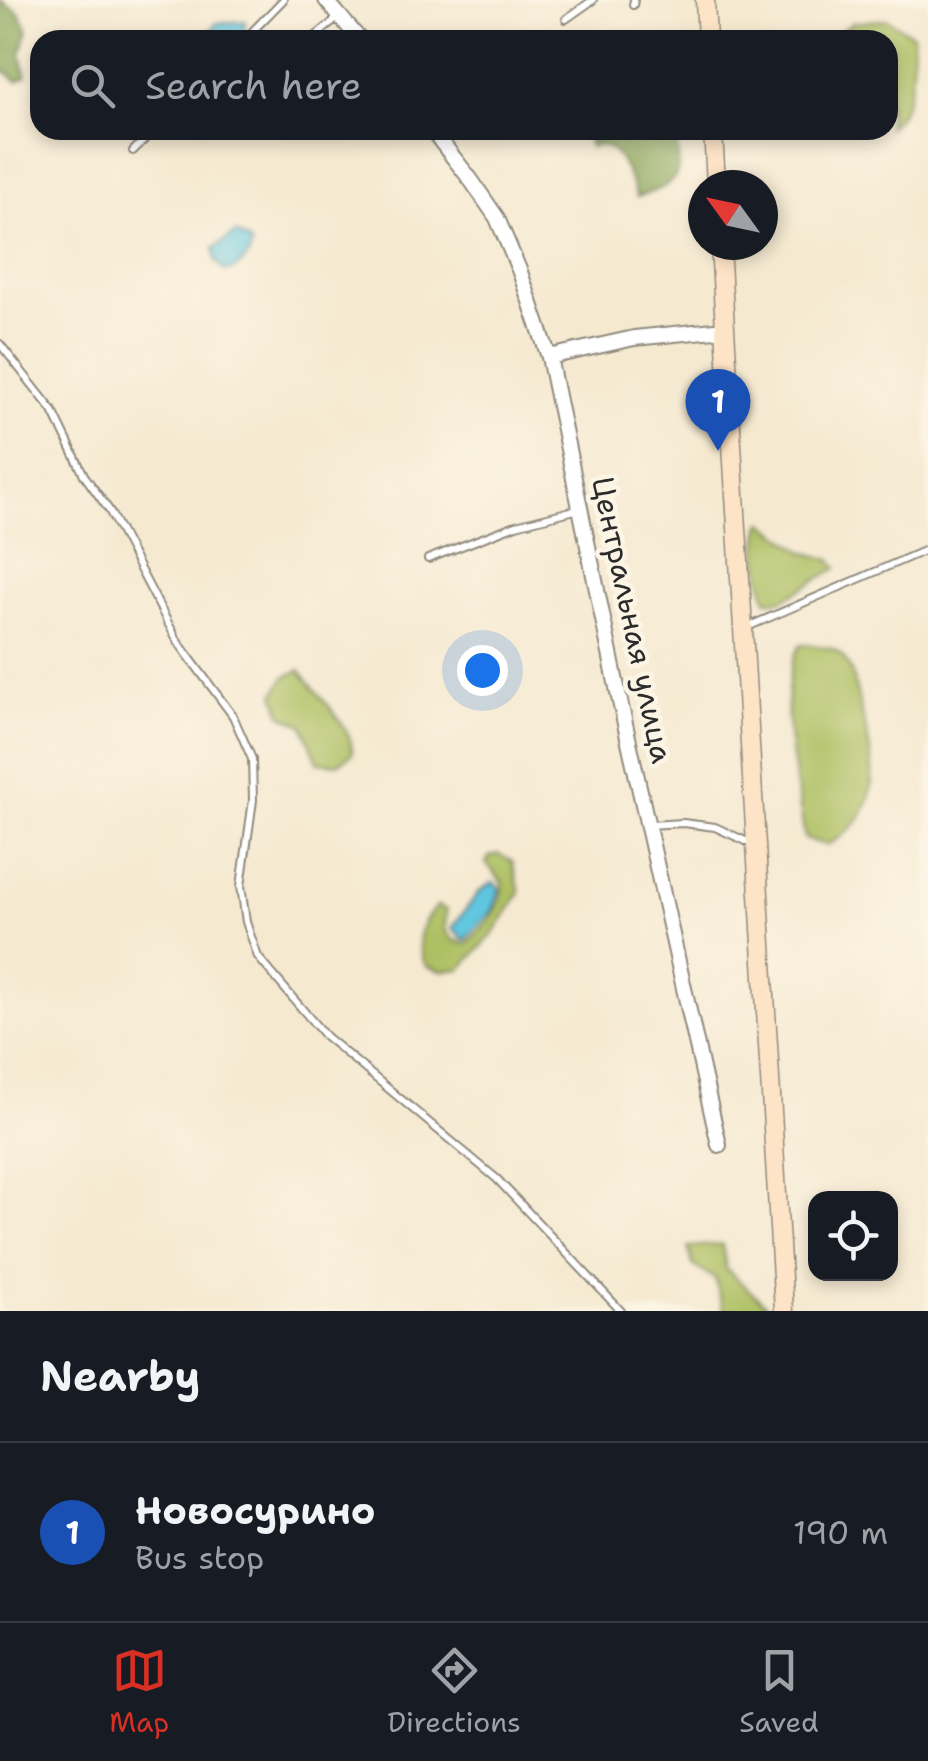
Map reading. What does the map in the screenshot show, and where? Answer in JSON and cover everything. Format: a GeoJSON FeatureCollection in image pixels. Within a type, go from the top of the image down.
{"type":"FeatureCollection","features":[{"type":"Feature","properties":{"kind":"main road"},"geometry":{"type":"LineString","coordinates":[[705,0],[707,30]]}},
{"type":"Feature","properties":{"kind":"main road"},"geometry":{"type":"LineString","coordinates":[[714,140],[715,170]]}},
{"type":"Feature","properties":{"kind":"main road"},"geometry":{"type":"LineString","coordinates":[[721,260],[784,1311]]}},
{"type":"Feature","properties":{"kind":"street"},"geometry":{"type":"LineString","coordinates":[[326,0],[352,30]]}},
{"type":"Feature","properties":{"kind":"street","name":"Центральная улица"},"geometry":{"type":"LineString","coordinates":[[440,140],[496,218],[520,272],[549,357],[719,1145]]}},
{"type":"Feature","properties":{"kind":"street"},"geometry":{"type":"LineString","coordinates":[[549,357],[634,338],[725,329]]}},
{"type":"Feature","properties":{"kind":"lane"},"geometry":{"type":"LineString","coordinates":[[254,30],[284,0]]}},
{"type":"Feature","properties":{"kind":"lane"},"geometry":{"type":"LineString","coordinates":[[566,19],[593,0]]}},
{"type":"Feature","properties":{"kind":"lane"},"geometry":{"type":"LineString","coordinates":[[323,30],[340,16]]}},
{"type":"Feature","properties":{"kind":"lane"},"geometry":{"type":"LineString","coordinates":[[133,151],[144,140]]}},
{"type":"Feature","properties":{"kind":"lane"},"geometry":{"type":"LineString","coordinates":[[0,344],[53,410],[84,476],[108,510],[178,642],[233,716],[252,759],[252,800],[241,886],[246,922],[258,957],[325,1036],[496,1179],[621,1311]]}},
{"type":"Feature","properties":{"kind":"lane"},"geometry":{"type":"LineString","coordinates":[[428,559],[516,525],[581,508]]}},
{"type":"Feature","properties":{"kind":"lane"},"geometry":{"type":"LineString","coordinates":[[744,628],[928,550]]}},
{"type":"Feature","properties":{"kind":"lane"},"geometry":{"type":"LineString","coordinates":[[647,825],[683,823],[715,827],[746,844],[756,844]]}},
{"type":"Feature","properties":{"kind":"green space"},"geometry":{"type":"Polygon","coordinates":[[[0,0],[19,12],[28,30],[21,53],[26,76],[17,81],[0,67],[0,0]]]}},
{"type":"Feature","properties":{"kind":"green space"},"geometry":{"type":"Polygon","coordinates":[[[887,19],[913,35],[912,72],[898,117],[898,30],[843,30],[852,23],[887,19]]]}},
{"type":"Feature","properties":{"kind":"green space"},"geometry":{"type":"Polygon","coordinates":[[[675,140],[678,168],[670,182],[637,197],[615,153],[600,145],[591,147],[588,141],[675,140]]]}},
{"type":"Feature","properties":{"kind":"green space"},"geometry":{"type":"Polygon","coordinates":[[[763,522],[804,552],[832,560],[837,568],[782,600],[767,600],[758,550],[763,522]]]}},
{"type":"Feature","properties":{"kind":"green space"},"geometry":{"type":"Polygon","coordinates":[[[801,644],[832,649],[844,658],[854,679],[872,763],[869,800],[861,817],[827,845],[805,839],[793,766],[788,686],[801,644]]]}},
{"type":"Feature","properties":{"kind":"green space"},"geometry":{"type":"Polygon","coordinates":[[[300,670],[347,733],[352,754],[338,764],[318,762],[303,725],[282,715],[275,694],[285,677],[300,670]]]}},
{"type":"Feature","properties":{"kind":"green space"},"geometry":{"type":"Polygon","coordinates":[[[498,854],[512,861],[520,892],[495,932],[461,969],[441,971],[426,966],[420,933],[437,906],[446,910],[445,930],[453,940],[466,944],[491,917],[500,901],[503,883],[486,863],[498,854]]]}},
{"type":"Feature","properties":{"kind":"green space"},"geometry":{"type":"Polygon","coordinates":[[[722,1244],[726,1269],[765,1304],[763,1311],[724,1311],[715,1279],[693,1265],[688,1247],[722,1244]]]}},
{"type":"Feature","properties":{"kind":"water"},"geometry":{"type":"Polygon","coordinates":[[[245,21],[244,30],[211,30],[217,23],[245,21]]]}},
{"type":"Feature","properties":{"kind":"water"},"geometry":{"type":"Polygon","coordinates":[[[236,233],[251,243],[250,253],[239,266],[225,271],[216,262],[214,248],[236,233]]]}},
{"type":"Feature","properties":{"kind":"water"},"geometry":{"type":"Polygon","coordinates":[[[493,882],[500,889],[493,910],[465,940],[452,928],[479,892],[493,882]]]}},
{"type":"Feature","properties":{"kind":"place","name":"Новосурино"},"geometry":{"type":"Point","coordinates":[718,451]}}]}
